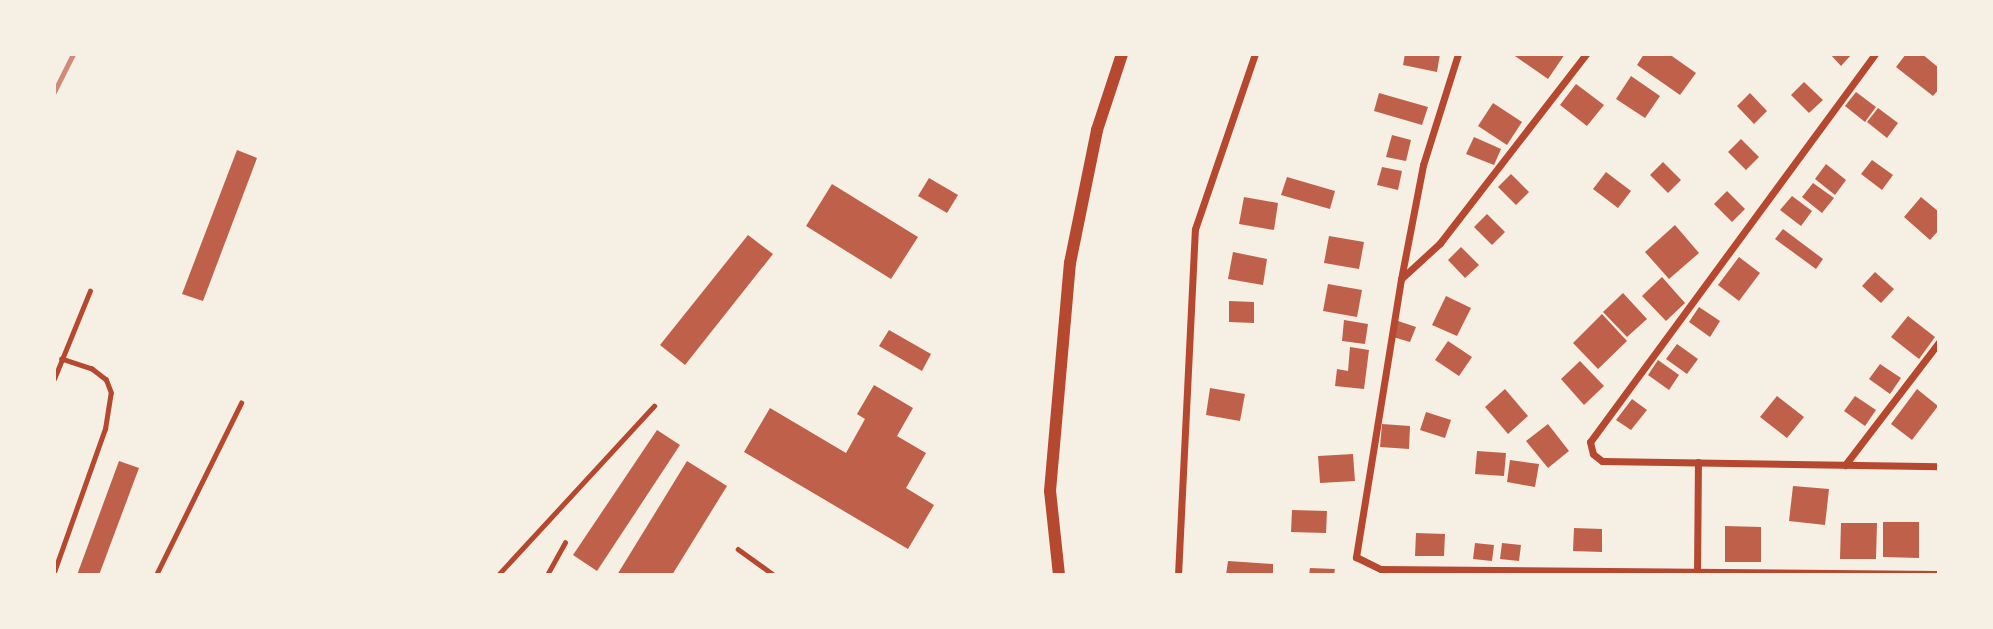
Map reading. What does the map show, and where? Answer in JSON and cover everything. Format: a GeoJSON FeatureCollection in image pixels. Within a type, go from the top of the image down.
{"type":"FeatureCollection","features":[{"type":"Feature","properties":{"kind":"main road"},"geometry":{"type":"LineString","coordinates":[[1059,575],[1050,491],[1070,263],[1097,130],[1122,54]]}},
{"type":"Feature","properties":{"kind":"street"},"geometry":{"type":"LineString","coordinates":[[1178,575],[1195,229],[1255,54]]}},
{"type":"Feature","properties":{"kind":"street"},"geometry":{"type":"LineString","coordinates":[[1458,54],[1423,165],[1401,279],[1356,557],[1381,572],[1939,574]]}},
{"type":"Feature","properties":{"kind":"street"},"geometry":{"type":"LineString","coordinates":[[1401,279],[1440,243],[1586,54]]}},
{"type":"Feature","properties":{"kind":"street"},"geometry":{"type":"LineString","coordinates":[[1875,54],[1590,442],[1593,454],[1602,461],[1939,466]]}},
{"type":"Feature","properties":{"kind":"street"},"geometry":{"type":"LineString","coordinates":[[1845,465],[1939,342]]}},
{"type":"Feature","properties":{"kind":"street"},"geometry":{"type":"LineString","coordinates":[[1696,573],[1698,462]]}},
{"type":"Feature","properties":{"kind":"lane"},"geometry":{"type":"LineString","coordinates":[[54,379],[90,291]]}},
{"type":"Feature","properties":{"kind":"lane"},"geometry":{"type":"LineString","coordinates":[[54,572],[105,429],[111,393],[106,380],[92,369],[62,359]]}},
{"type":"Feature","properties":{"kind":"lane"},"geometry":{"type":"LineString","coordinates":[[156,575],[241,404]]}},
{"type":"Feature","properties":{"kind":"lane"},"geometry":{"type":"LineString","coordinates":[[498,575],[654,406]]}},
{"type":"Feature","properties":{"kind":"lane"},"geometry":{"type":"LineString","coordinates":[[547,575],[565,543]]}},
{"type":"Feature","properties":{"kind":"lane"},"geometry":{"type":"LineString","coordinates":[[738,550],[775,575]]}},
{"type":"Feature","properties":{"kind":"building"},"geometry":{"type":"Polygon","coordinates":[[[1405,54],[1440,54],[1437,72],[1403,65],[1405,54]]]}},
{"type":"Feature","properties":{"kind":"building"},"geometry":{"type":"Polygon","coordinates":[[[1512,54],[1565,54],[1548,79],[1512,54]]]}},
{"type":"Feature","properties":{"kind":"building"},"geometry":{"type":"Polygon","coordinates":[[[1644,54],[1669,54],[1696,73],[1680,95],[1637,65],[1644,54]]]}},
{"type":"Feature","properties":{"kind":"building"},"geometry":{"type":"Polygon","coordinates":[[[1830,54],[1852,54],[1841,66],[1830,54]]]}},
{"type":"Feature","properties":{"kind":"building"},"geometry":{"type":"Polygon","coordinates":[[[1906,54],[1922,54],[1939,68],[1939,89],[1933,96],[1896,67],[1906,54]]]}},
{"type":"Feature","properties":{"kind":"building"},"geometry":{"type":"Polygon","coordinates":[[[1631,76],[1660,96],[1645,118],[1616,99],[1631,76]]]}},
{"type":"Feature","properties":{"kind":"building"},"geometry":{"type":"Polygon","coordinates":[[[1804,82],[1823,100],[1809,113],[1791,95],[1804,82]]]}},
{"type":"Feature","properties":{"kind":"building"},"geometry":{"type":"Polygon","coordinates":[[[1576,84],[1604,105],[1587,126],[1560,105],[1576,84]]]}},
{"type":"Feature","properties":{"kind":"building"},"geometry":{"type":"Polygon","coordinates":[[[1856,92],[1876,107],[1865,122],[1845,106],[1856,92]]]}},
{"type":"Feature","properties":{"kind":"building"},"geometry":{"type":"Polygon","coordinates":[[[1379,93],[1428,107],[1422,125],[1374,111],[1379,93]]]}},
{"type":"Feature","properties":{"kind":"building"},"geometry":{"type":"Polygon","coordinates":[[[1750,93],[1767,111],[1754,124],[1737,106],[1750,93]]]}},
{"type":"Feature","properties":{"kind":"building"},"geometry":{"type":"Polygon","coordinates":[[[1493,103],[1522,122],[1507,145],[1478,126],[1493,103]]]}},
{"type":"Feature","properties":{"kind":"building"},"geometry":{"type":"Polygon","coordinates":[[[1878,108],[1898,123],[1887,138],[1867,122],[1878,108]]]}},
{"type":"Feature","properties":{"kind":"building"},"geometry":{"type":"Polygon","coordinates":[[[1392,135],[1411,140],[1406,161],[1386,157],[1392,135]]]}},
{"type":"Feature","properties":{"kind":"building"},"geometry":{"type":"Polygon","coordinates":[[[1474,137],[1501,149],[1494,165],[1466,154],[1474,137]]]}},
{"type":"Feature","properties":{"kind":"building"},"geometry":{"type":"Polygon","coordinates":[[[1741,139],[1759,157],[1746,170],[1728,152],[1741,139]]]}},
{"type":"Feature","properties":{"kind":"building"},"geometry":{"type":"Polygon","coordinates":[[[237,150],[257,158],[203,301],[182,294],[237,150]]]}},
{"type":"Feature","properties":{"kind":"building"},"geometry":{"type":"Polygon","coordinates":[[[1872,160],[1893,175],[1882,190],[1861,174],[1872,160]]]}},
{"type":"Feature","properties":{"kind":"building"},"geometry":{"type":"Polygon","coordinates":[[[1663,162],[1681,180],[1668,193],[1650,175],[1663,162]]]}},
{"type":"Feature","properties":{"kind":"building"},"geometry":{"type":"Polygon","coordinates":[[[1826,164],[1846,180],[1835,195],[1815,179],[1826,164]]]}},
{"type":"Feature","properties":{"kind":"building"},"geometry":{"type":"Polygon","coordinates":[[[1382,167],[1402,171],[1398,190],[1377,185],[1382,167]]]}},
{"type":"Feature","properties":{"kind":"building"},"geometry":{"type":"Polygon","coordinates":[[[1606,172],[1631,191],[1618,208],[1593,189],[1606,172]]]}},
{"type":"Feature","properties":{"kind":"building"},"geometry":{"type":"Polygon","coordinates":[[[1511,174],[1529,192],[1516,205],[1498,187],[1511,174]]]}},
{"type":"Feature","properties":{"kind":"building"},"geometry":{"type":"Polygon","coordinates":[[[1287,177],[1335,191],[1330,209],[1281,195],[1287,177]]]}},
{"type":"Feature","properties":{"kind":"building"},"geometry":{"type":"Polygon","coordinates":[[[929,178],[958,195],[947,213],[918,196],[929,178]]]}},
{"type":"Feature","properties":{"kind":"building"},"geometry":{"type":"Polygon","coordinates":[[[1813,183],[1834,198],[1822,213],[1802,197],[1813,183]]]}},
{"type":"Feature","properties":{"kind":"building"},"geometry":{"type":"Polygon","coordinates":[[[832,184],[918,237],[891,279],[806,226],[832,184]]]}},
{"type":"Feature","properties":{"kind":"building"},"geometry":{"type":"Polygon","coordinates":[[[1727,191],[1745,209],[1732,222],[1714,204],[1727,191]]]}},
{"type":"Feature","properties":{"kind":"building"},"geometry":{"type":"Polygon","coordinates":[[[1792,196],[1812,211],[1801,226],[1780,210],[1792,196]]]}},
{"type":"Feature","properties":{"kind":"building"},"geometry":{"type":"Polygon","coordinates":[[[1244,197],[1278,203],[1274,230],[1239,224],[1244,197]]]}},
{"type":"Feature","properties":{"kind":"building"},"geometry":{"type":"Polygon","coordinates":[[[1921,197],[1939,212],[1939,230],[1930,240],[1904,217],[1921,197]]]}},
{"type":"Feature","properties":{"kind":"building"},"geometry":{"type":"Polygon","coordinates":[[[1487,214],[1505,232],[1492,245],[1474,227],[1487,214]]]}},
{"type":"Feature","properties":{"kind":"building"},"geometry":{"type":"Polygon","coordinates":[[[1675,225],[1699,253],[1669,279],[1645,252],[1675,225]]]}},
{"type":"Feature","properties":{"kind":"building"},"geometry":{"type":"Polygon","coordinates":[[[1783,229],[1823,259],[1816,269],[1775,239],[1783,229]]]}},
{"type":"Feature","properties":{"kind":"building"},"geometry":{"type":"Polygon","coordinates":[[[748,235],[773,254],[685,365],[660,345],[748,235]]]}},
{"type":"Feature","properties":{"kind":"building"},"geometry":{"type":"Polygon","coordinates":[[[1329,236],[1364,242],[1359,269],[1324,263],[1329,236]]]}},
{"type":"Feature","properties":{"kind":"building"},"geometry":{"type":"Polygon","coordinates":[[[1461,247],[1479,265],[1465,278],[1448,260],[1461,247]]]}},
{"type":"Feature","properties":{"kind":"building"},"geometry":{"type":"Polygon","coordinates":[[[1233,252],[1267,259],[1263,285],[1228,279],[1233,252]]]}},
{"type":"Feature","properties":{"kind":"building"},"geometry":{"type":"Polygon","coordinates":[[[1739,257],[1760,273],[1739,301],[1718,285],[1739,257]]]}},
{"type":"Feature","properties":{"kind":"building"},"geometry":{"type":"Polygon","coordinates":[[[1875,272],[1894,289],[1881,303],[1862,286],[1875,272]]]}},
{"type":"Feature","properties":{"kind":"building"},"geometry":{"type":"Polygon","coordinates":[[[1662,277],[1685,303],[1666,321],[1642,296],[1662,277]]]}},
{"type":"Feature","properties":{"kind":"building"},"geometry":{"type":"Polygon","coordinates":[[[1328,284],[1362,290],[1357,317],[1323,311],[1328,284]]]}},
{"type":"Feature","properties":{"kind":"building"},"geometry":{"type":"Polygon","coordinates":[[[1623,293],[1647,319],[1627,337],[1603,312],[1623,293]]]}},
{"type":"Feature","properties":{"kind":"building"},"geometry":{"type":"Polygon","coordinates":[[[1446,296],[1471,308],[1457,336],[1432,325],[1446,296]]]}},
{"type":"Feature","properties":{"kind":"building"},"geometry":{"type":"Polygon","coordinates":[[[1229,301],[1254,302],[1254,323],[1229,322],[1229,301]]]}},
{"type":"Feature","properties":{"kind":"building"},"geometry":{"type":"Polygon","coordinates":[[[1699,307],[1720,321],[1710,337],[1689,322],[1699,307]]]}},
{"type":"Feature","properties":{"kind":"building"},"geometry":{"type":"Polygon","coordinates":[[[1602,314],[1627,341],[1598,369],[1573,343],[1602,314]]]}},
{"type":"Feature","properties":{"kind":"building"},"geometry":{"type":"Polygon","coordinates":[[[1908,316],[1935,337],[1919,359],[1891,337],[1908,316]]]}},
{"type":"Feature","properties":{"kind":"building"},"geometry":{"type":"Polygon","coordinates":[[[1344,320],[1368,324],[1365,344],[1342,341],[1344,320]]]}},
{"type":"Feature","properties":{"kind":"building"},"geometry":{"type":"Polygon","coordinates":[[[1398,321],[1416,327],[1410,342],[1393,337],[1398,321]]]}},
{"type":"Feature","properties":{"kind":"building"},"geometry":{"type":"Polygon","coordinates":[[[889,330],[931,354],[922,371],[879,346],[889,330]]]}},
{"type":"Feature","properties":{"kind":"building"},"geometry":{"type":"Polygon","coordinates":[[[1448,341],[1472,357],[1459,376],[1435,360],[1448,341]]]}},
{"type":"Feature","properties":{"kind":"building"},"geometry":{"type":"Polygon","coordinates":[[[1677,344],[1698,359],[1687,374],[1666,359],[1677,344]]]}},
{"type":"Feature","properties":{"kind":"building"},"geometry":{"type":"Polygon","coordinates":[[[1350,347],[1369,350],[1364,389],[1335,386],[1337,369],[1348,371],[1350,347]]]}},
{"type":"Feature","properties":{"kind":"building"},"geometry":{"type":"Polygon","coordinates":[[[1658,360],[1679,375],[1669,390],[1648,375],[1658,360]]]}},
{"type":"Feature","properties":{"kind":"building"},"geometry":{"type":"Polygon","coordinates":[[[1580,361],[1604,386],[1584,405],[1561,379],[1580,361]]]}},
{"type":"Feature","properties":{"kind":"building"},"geometry":{"type":"Polygon","coordinates":[[[1880,364],[1901,378],[1890,394],[1869,379],[1880,364]]]}},
{"type":"Feature","properties":{"kind":"building"},"geometry":{"type":"Polygon","coordinates":[[[874,385],[913,408],[897,436],[926,453],[906,488],[934,505],[908,549],[744,452],[770,408],[846,453],[865,419],[857,414],[874,385]]]}},
{"type":"Feature","properties":{"kind":"building"},"geometry":{"type":"Polygon","coordinates":[[[1210,388],[1245,394],[1240,421],[1206,415],[1210,388]]]}},
{"type":"Feature","properties":{"kind":"building"},"geometry":{"type":"Polygon","coordinates":[[[1505,389],[1528,416],[1508,434],[1485,407],[1505,389]]]}},
{"type":"Feature","properties":{"kind":"building"},"geometry":{"type":"Polygon","coordinates":[[[1917,389],[1938,406],[1912,440],[1891,424],[1917,389]]]}},
{"type":"Feature","properties":{"kind":"building"},"geometry":{"type":"Polygon","coordinates":[[[1777,396],[1804,417],[1787,438],[1760,417],[1777,396]]]}},
{"type":"Feature","properties":{"kind":"building"},"geometry":{"type":"Polygon","coordinates":[[[1855,396],[1876,410],[1865,426],[1844,411],[1855,396]]]}},
{"type":"Feature","properties":{"kind":"building"},"geometry":{"type":"Polygon","coordinates":[[[1632,399],[1647,410],[1631,430],[1616,420],[1632,399]]]}},
{"type":"Feature","properties":{"kind":"building"},"geometry":{"type":"Polygon","coordinates":[[[1426,412],[1451,420],[1445,438],[1420,430],[1426,412]]]}},
{"type":"Feature","properties":{"kind":"building"},"geometry":{"type":"Polygon","coordinates":[[[1382,424],[1410,426],[1409,449],[1380,447],[1382,424]]]}},
{"type":"Feature","properties":{"kind":"building"},"geometry":{"type":"Polygon","coordinates":[[[1548,424],[1569,451],[1548,468],[1526,441],[1548,424]]]}},
{"type":"Feature","properties":{"kind":"building"},"geometry":{"type":"Polygon","coordinates":[[[657,430],[680,445],[597,571],[573,555],[657,430]]]}},
{"type":"Feature","properties":{"kind":"building"},"geometry":{"type":"Polygon","coordinates":[[[1477,451],[1506,453],[1504,476],[1475,474],[1477,451]]]}},
{"type":"Feature","properties":{"kind":"building"},"geometry":{"type":"Polygon","coordinates":[[[1353,454],[1355,481],[1320,483],[1318,456],[1353,454]]]}},
{"type":"Feature","properties":{"kind":"building"},"geometry":{"type":"Polygon","coordinates":[[[1510,460],[1539,464],[1535,487],[1507,482],[1510,460]]]}},
{"type":"Feature","properties":{"kind":"building"},"geometry":{"type":"Polygon","coordinates":[[[119,461],[139,468],[99,575],[77,575],[119,461]]]}},
{"type":"Feature","properties":{"kind":"building"},"geometry":{"type":"Polygon","coordinates":[[[687,461],[727,486],[672,575],[617,575],[687,461]]]}},
{"type":"Feature","properties":{"kind":"building"},"geometry":{"type":"Polygon","coordinates":[[[1793,486],[1829,489],[1825,525],[1789,521],[1793,486]]]}},
{"type":"Feature","properties":{"kind":"building"},"geometry":{"type":"Polygon","coordinates":[[[1292,510],[1327,511],[1326,533],[1291,532],[1292,510]]]}},
{"type":"Feature","properties":{"kind":"building"},"geometry":{"type":"Polygon","coordinates":[[[1883,522],[1919,522],[1919,558],[1883,557],[1883,522]]]}},
{"type":"Feature","properties":{"kind":"building"},"geometry":{"type":"Polygon","coordinates":[[[1841,523],[1877,523],[1876,559],[1840,559],[1841,523]]]}},
{"type":"Feature","properties":{"kind":"building"},"geometry":{"type":"Polygon","coordinates":[[[1725,526],[1761,527],[1761,562],[1725,562],[1725,526]]]}},
{"type":"Feature","properties":{"kind":"building"},"geometry":{"type":"Polygon","coordinates":[[[1574,528],[1602,529],[1602,552],[1573,551],[1574,528]]]}},
{"type":"Feature","properties":{"kind":"building"},"geometry":{"type":"Polygon","coordinates":[[[1416,533],[1445,534],[1444,556],[1415,556],[1416,533]]]}},
{"type":"Feature","properties":{"kind":"building"},"geometry":{"type":"Polygon","coordinates":[[[1475,543],[1494,545],[1492,561],[1473,559],[1475,543]]]}},
{"type":"Feature","properties":{"kind":"building"},"geometry":{"type":"Polygon","coordinates":[[[1502,543],[1521,545],[1519,561],[1500,559],[1502,543]]]}},
{"type":"Feature","properties":{"kind":"building"},"geometry":{"type":"Polygon","coordinates":[[[1228,561],[1273,564],[1273,575],[1226,575],[1228,561]]]}},
{"type":"Feature","properties":{"kind":"building"},"geometry":{"type":"Polygon","coordinates":[[[1310,568],[1335,569],[1334,575],[1309,575],[1310,568]]]}},
{"type":"Feature","properties":{"kind":"railway"},"geometry":{"type":"LineString","coordinates":[[54,92],[73,54]]}}]}
